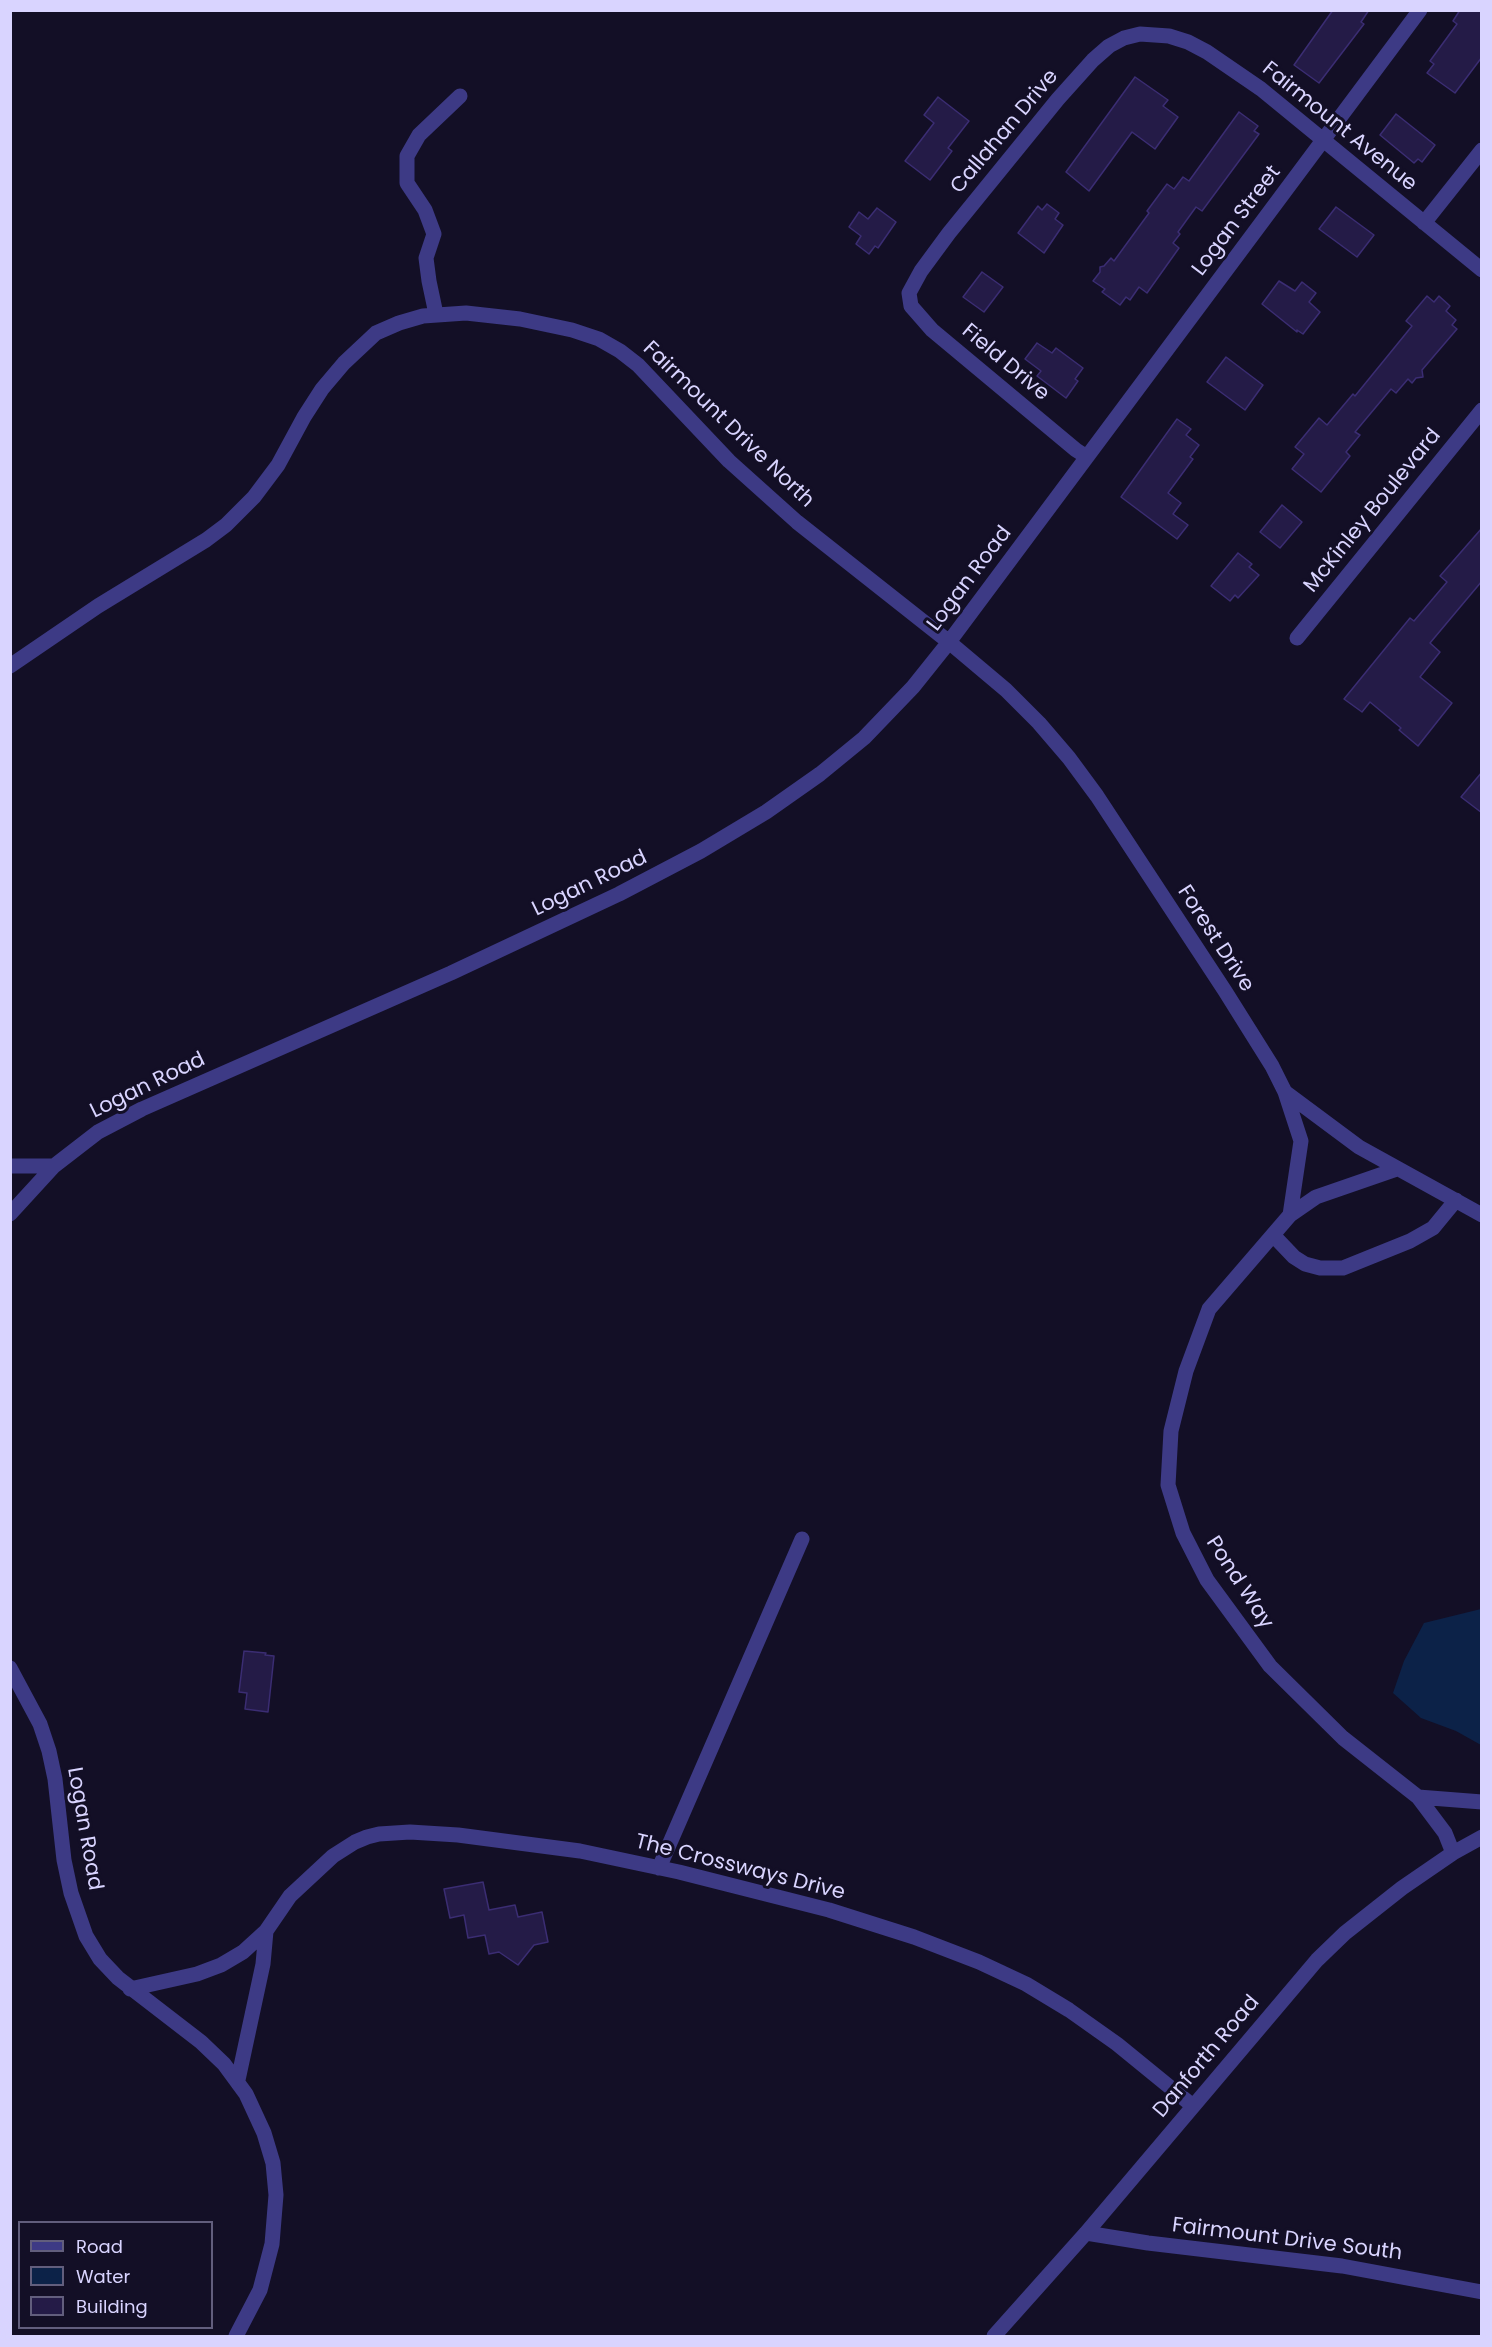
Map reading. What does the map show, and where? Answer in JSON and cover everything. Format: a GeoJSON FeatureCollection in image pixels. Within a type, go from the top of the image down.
{"type":"FeatureCollection","features":[{"type":"Feature","properties":{"kind":"street","name":"Logan Street"},"geometry":{"type":"LineString","coordinates":[[1087,457],[1420,10]]}},
{"type":"Feature","properties":{"kind":"street","name":"Callahan Drive"},"geometry":{"type":"LineString","coordinates":[[909,293],[921,271],[949,233],[1058,99],[1093,60],[1109,46],[1124,38],[1140,34],[1159,35]]}},
{"type":"Feature","properties":{"kind":"street","name":"Fairmount Avenue"},"geometry":{"type":"LineString","coordinates":[[1159,35],[1188,42],[1207,52],[1261,89],[1482,270]]}},
{"type":"Feature","properties":{"kind":"street"},"geometry":{"type":"LineString","coordinates":[[436,314],[426,258],[434,234],[424,210],[406,183],[407,156],[419,135],[460,96]]}},
{"type":"Feature","properties":{"kind":"street"},"geometry":{"type":"LineString","coordinates":[[1424,223],[1482,150]]}},
{"type":"Feature","properties":{"kind":"street","name":"Field Drive"},"geometry":{"type":"LineString","coordinates":[[909,293],[910,306],[932,330],[1087,457]]}},
{"type":"Feature","properties":{"kind":"street","name":"Fairmount Drive North"},"geometry":{"type":"LineString","coordinates":[[10,666],[88,612],[206,540],[226,525],[254,498],[278,465],[322,389],[344,363],[376,333],[399,323],[436,314],[466,313],[520,319],[572,330],[599,339],[620,351],[638,365],[729,460],[797,522],[949,642]]}},
{"type":"Feature","properties":{"kind":"street","name":"McKinley Boulevard"},"geometry":{"type":"LineString","coordinates":[[1297,638],[1482,410]]}},
{"type":"Feature","properties":{"kind":"street","name":"Logan Road"},"geometry":{"type":"LineString","coordinates":[[10,1214],[54,1166],[98,1132],[142,1109],[451,973],[620,894],[701,851],[766,812],[820,774],[864,738],[913,687],[1087,457]]}},
{"type":"Feature","properties":{"kind":"street","name":"Forest Drive"},"geometry":{"type":"LineString","coordinates":[[949,642],[1006,690],[1069,758],[1097,796],[1226,991],[1272,1066],[1285,1092],[1359,1147],[1482,1215]]}},
{"type":"Feature","properties":{"kind":"street"},"geometry":{"type":"LineString","coordinates":[[1285,1092],[1301,1140],[1290,1215]]}},
{"type":"Feature","properties":{"kind":"street"},"geometry":{"type":"LineString","coordinates":[[10,1166],[54,1166]]}},
{"type":"Feature","properties":{"kind":"street","name":"Pond Way"},"geometry":{"type":"LineString","coordinates":[[1397,1169],[1316,1197],[1290,1215],[1209,1309],[1186,1371],[1171,1431],[1168,1485],[1183,1533],[1207,1580],[1270,1666],[1343,1738],[1418,1797],[1445,1833],[1453,1853]]}},
{"type":"Feature","properties":{"kind":"street"},"geometry":{"type":"LineString","coordinates":[[1273,1235],[1294,1257],[1305,1264],[1320,1268],[1343,1268],[1410,1241],[1433,1228],[1456,1200]]}},
{"type":"Feature","properties":{"kind":"street"},"geometry":{"type":"LineString","coordinates":[[659,1868],[802,1539]]}},
{"type":"Feature","properties":{"kind":"street","name":"Logan Road"},"geometry":{"type":"LineString","coordinates":[[10,1668],[40,1724],[49,1751],[55,1779],[64,1860],[81,1923],[100,1959],[130,1989],[201,2042],[238,2080]]}},
{"type":"Feature","properties":{"kind":"street"},"geometry":{"type":"LineString","coordinates":[[1418,1797],[1482,1802]]}},
{"type":"Feature","properties":{"kind":"street","name":"The Crossways Drive"},"geometry":{"type":"LineString","coordinates":[[130,1989],[197,1974],[221,1965],[243,1952],[266,1931],[290,1896],[333,1856],[355,1842],[379,1834],[419,1833],[534,1844],[659,1868],[829,1910],[914,1937],[979,1962],[1026,1984],[1069,2010],[1117,2044],[1193,2106]]}},
{"type":"Feature","properties":{"kind":"street","name":"Danforth Road"},"geometry":{"type":"LineString","coordinates":[[994,2337],[1086,2233],[1317,1960],[1345,1933],[1386,1901],[1453,1853],[1482,1837]]}},
{"type":"Feature","properties":{"kind":"street","name":"The Crossways Drive"},"geometry":{"type":"LineString","coordinates":[[238,2080],[263,1964],[266,1931]]}},
{"type":"Feature","properties":{"kind":"street"},"geometry":{"type":"LineString","coordinates":[[236,2337],[266,2275],[272,2244],[276,2195],[273,2163],[264,2133],[238,2080]]}},
{"type":"Feature","properties":{"kind":"street","name":"Fairmount Drive South"},"geometry":{"type":"LineString","coordinates":[[1086,2233],[1148,2243],[1342,2266],[1482,2292]]}},
{"type":"Feature","properties":{"kind":"water"},"geometry":{"type":"Polygon","coordinates":[[[1482,1609],[1481,1745],[1456,1731],[1421,1718],[1393,1693],[1404,1661],[1424,1623],[1482,1609]]]}},
{"type":"Feature","properties":{"kind":"building"},"geometry":{"type":"Polygon","coordinates":[[[1333,10],[1369,10],[1361,22],[1364,24],[1319,83],[1294,65],[1333,10]]]}},
{"type":"Feature","properties":{"kind":"building"},"geometry":{"type":"Polygon","coordinates":[[[1460,10],[1482,10],[1482,57],[1455,93],[1427,73],[1434,64],[1430,61],[1457,24],[1453,21],[1460,10]]]}},
{"type":"Feature","properties":{"kind":"building"},"geometry":{"type":"Polygon","coordinates":[[[1135,77],[1168,100],[1163,106],[1178,117],[1155,149],[1132,132],[1089,191],[1066,172],[1135,77]]]}},
{"type":"Feature","properties":{"kind":"building"},"geometry":{"type":"Polygon","coordinates":[[[938,97],[969,121],[948,148],[952,151],[930,180],[905,161],[934,123],[924,115],[938,97]]]}},
{"type":"Feature","properties":{"kind":"building"},"geometry":{"type":"Polygon","coordinates":[[[1239,112],[1258,126],[1254,131],[1259,134],[1202,211],[1196,207],[1178,232],[1180,234],[1173,243],[1179,248],[1147,293],[1139,287],[1130,300],[1126,297],[1120,305],[1102,292],[1105,289],[1093,281],[1100,272],[1100,267],[1111,258],[1114,261],[1167,184],[1174,189],[1183,177],[1189,181],[1239,112]]]}},
{"type":"Feature","properties":{"kind":"building"},"geometry":{"type":"Polygon","coordinates":[[[1396,114],[1435,145],[1422,162],[1418,159],[1414,163],[1380,135],[1396,114]]]}},
{"type":"Feature","properties":{"kind":"building"},"geometry":{"type":"Polygon","coordinates":[[[1047,204],[1059,213],[1055,219],[1063,225],[1044,253],[1018,233],[1038,206],[1042,210],[1047,204]]]}},
{"type":"Feature","properties":{"kind":"building"},"geometry":{"type":"Polygon","coordinates":[[[1336,207],[1374,235],[1357,257],[1319,229],[1336,207]]]}},
{"type":"Feature","properties":{"kind":"building"},"geometry":{"type":"Polygon","coordinates":[[[877,208],[896,222],[878,248],[875,246],[869,254],[856,244],[861,236],[849,227],[859,212],[868,219],[877,208]]]}},
{"type":"Feature","properties":{"kind":"building"},"geometry":{"type":"Polygon","coordinates":[[[982,272],[1003,287],[984,312],[963,297],[982,272]]]}},
{"type":"Feature","properties":{"kind":"building"},"geometry":{"type":"Polygon","coordinates":[[[1279,281],[1295,291],[1302,282],[1316,293],[1309,302],[1320,312],[1303,334],[1297,330],[1297,332],[1262,304],[1279,281]]]}},
{"type":"Feature","properties":{"kind":"building"},"geometry":{"type":"Polygon","coordinates":[[[1427,296],[1434,302],[1439,296],[1450,306],[1446,311],[1456,320],[1452,325],[1457,329],[1422,370],[1423,377],[1416,378],[1412,383],[1408,379],[1396,393],[1391,389],[1355,432],[1360,435],[1346,452],[1350,456],[1321,492],[1292,469],[1304,454],[1295,447],[1319,418],[1327,425],[1353,394],[1355,396],[1412,326],[1406,321],[1427,296]]]}},
{"type":"Feature","properties":{"kind":"building"},"geometry":{"type":"Polygon","coordinates":[[[1037,343],[1052,353],[1056,348],[1083,368],[1075,379],[1078,381],[1066,398],[1037,376],[1041,371],[1025,359],[1037,343]]]}},
{"type":"Feature","properties":{"kind":"building"},"geometry":{"type":"Polygon","coordinates":[[[1226,357],[1263,385],[1245,410],[1207,382],[1226,357]]]}},
{"type":"Feature","properties":{"kind":"building"},"geometry":{"type":"Polygon","coordinates":[[[1177,419],[1191,429],[1186,435],[1199,445],[1190,457],[1193,459],[1168,493],[1181,503],[1173,514],[1188,525],[1177,539],[1121,497],[1177,419]]]}},
{"type":"Feature","properties":{"kind":"building"},"geometry":{"type":"Polygon","coordinates":[[[1282,505],[1302,522],[1280,548],[1260,532],[1282,505]]]}},
{"type":"Feature","properties":{"kind":"building"},"geometry":{"type":"Polygon","coordinates":[[[1482,528],[1482,581],[1430,643],[1440,652],[1420,677],[1452,703],[1418,746],[1370,702],[1362,712],[1344,699],[1410,618],[1414,621],[1447,582],[1440,576],[1482,528]]]}},
{"type":"Feature","properties":{"kind":"building"},"geometry":{"type":"Polygon","coordinates":[[[1238,553],[1252,564],[1249,567],[1259,575],[1238,598],[1235,595],[1230,601],[1211,586],[1238,553]]]}},
{"type":"Feature","properties":{"kind":"building"},"geometry":{"type":"Polygon","coordinates":[[[1482,772],[1482,813],[1461,797],[1482,772]]]}},
{"type":"Feature","properties":{"kind":"building"},"geometry":{"type":"Polygon","coordinates":[[[244,1651],[274,1656],[268,1712],[245,1709],[247,1693],[239,1692],[244,1651]]]}},
{"type":"Feature","properties":{"kind":"building"},"geometry":{"type":"Polygon","coordinates":[[[483,1882],[489,1910],[515,1905],[518,1917],[542,1912],[548,1942],[534,1945],[518,1965],[499,1952],[489,1954],[485,1935],[468,1938],[464,1915],[450,1918],[444,1889],[483,1882]]]}}]}
